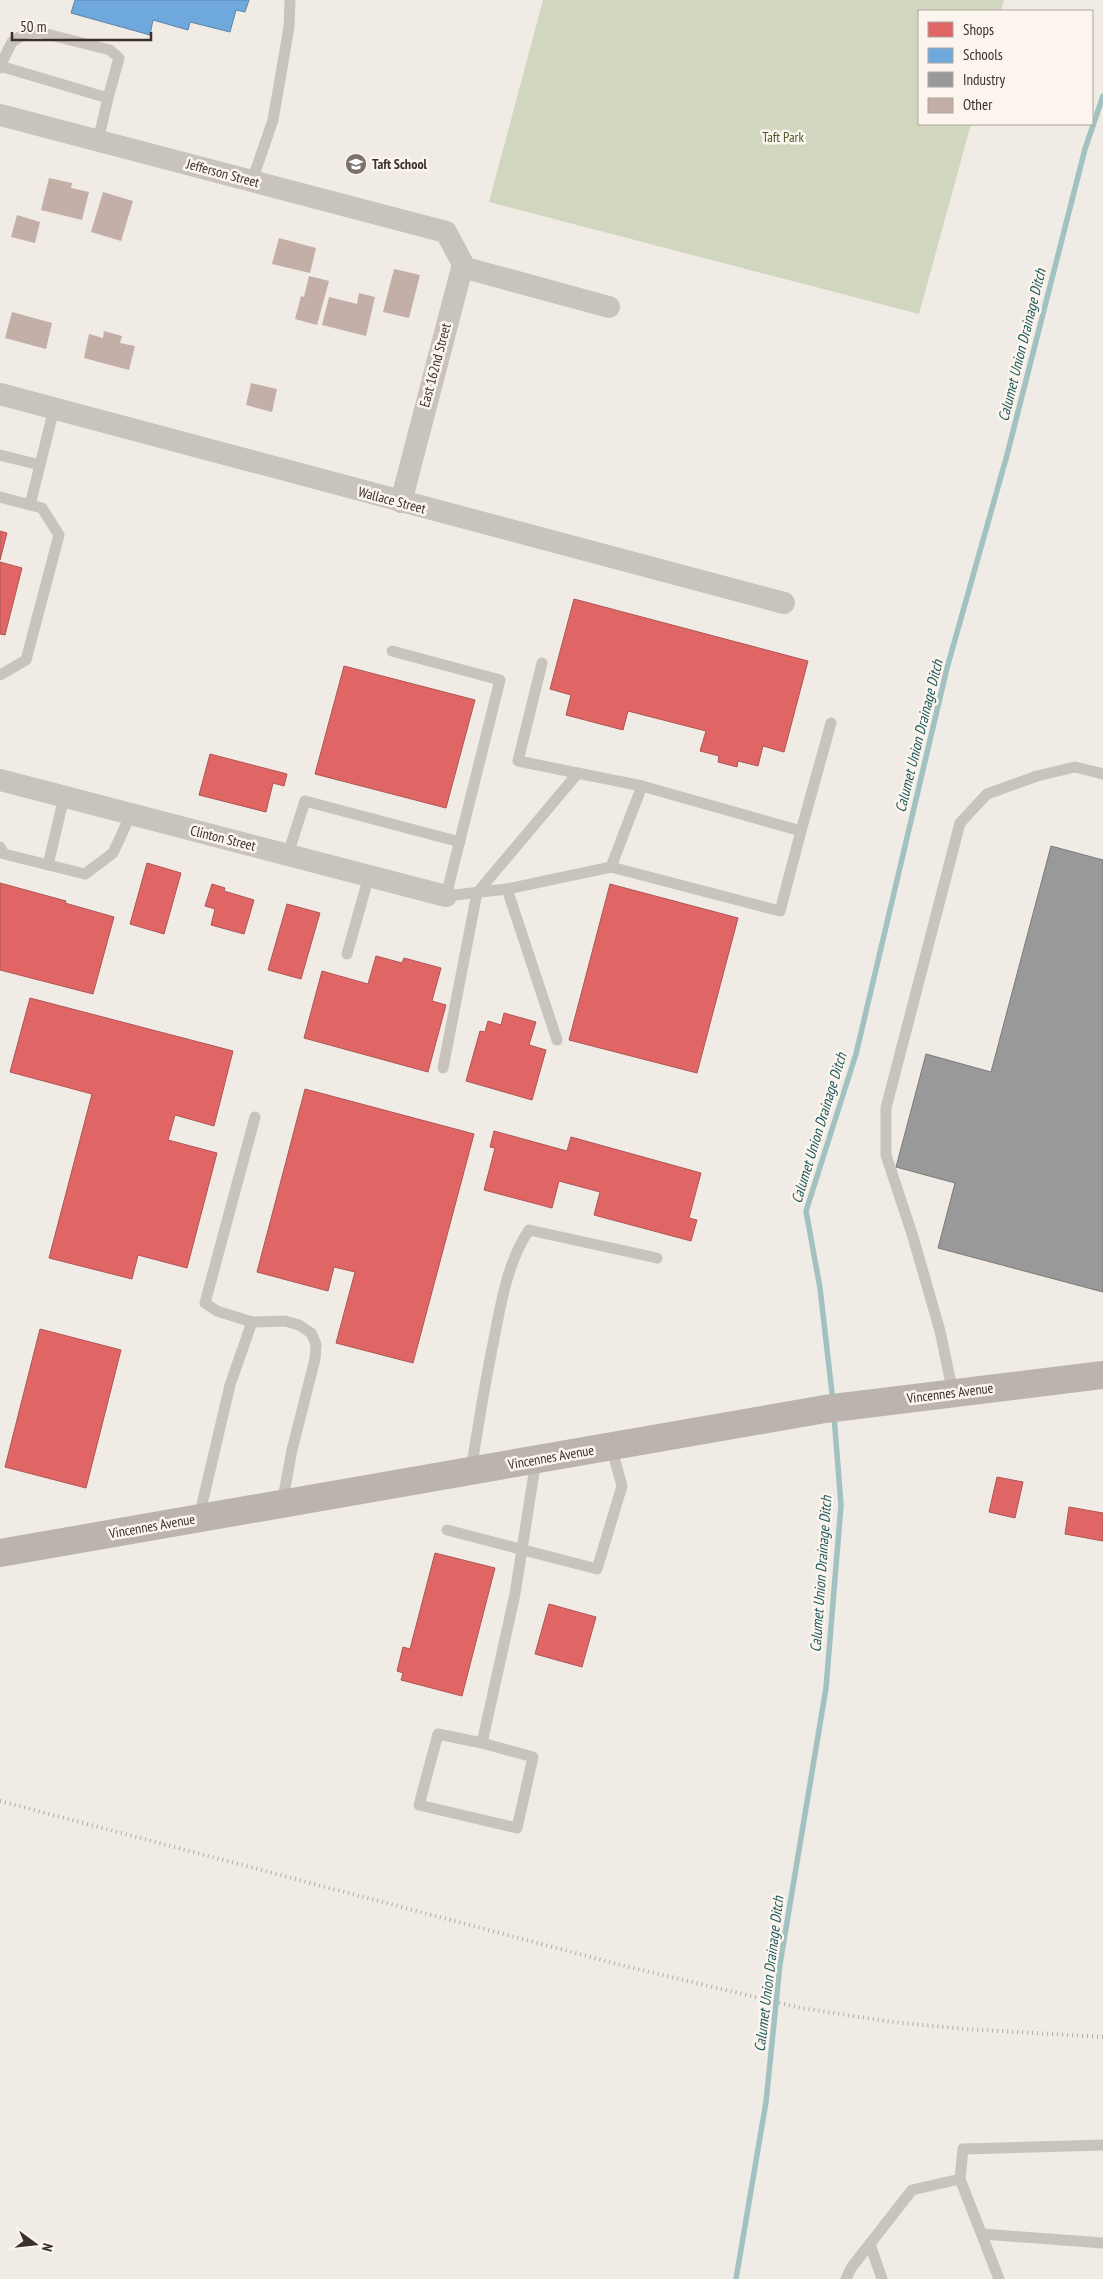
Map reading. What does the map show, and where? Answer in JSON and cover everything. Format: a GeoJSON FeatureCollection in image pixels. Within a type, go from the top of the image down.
{"type":"FeatureCollection","features":[{"type":"Feature","properties":{"kind":"street","name":"Jefferson Street"},"geometry":{"type":"LineString","coordinates":[[0,115],[446,232],[462,267]]}},
{"type":"Feature","properties":{"kind":"street"},"geometry":{"type":"LineString","coordinates":[[462,267],[609,307]]}},
{"type":"Feature","properties":{"kind":"street","name":"East 162nd Street"},"geometry":{"type":"LineString","coordinates":[[401,502],[462,267]]}},
{"type":"Feature","properties":{"kind":"street","name":"Wallace Street"},"geometry":{"type":"LineString","coordinates":[[0,394],[784,604]]}},
{"type":"Feature","properties":{"kind":"street","name":"Clinton Street"},"geometry":{"type":"LineString","coordinates":[[0,780],[446,896]]}},
{"type":"Feature","properties":{"kind":"street","name":"Vincennes Avenue"},"geometry":{"type":"LineString","coordinates":[[0,1553],[836,1407],[1103,1374]]}},
{"type":"Feature","properties":{"kind":"lane"},"geometry":{"type":"LineString","coordinates":[[252,181],[273,120],[289,27],[290,0]]}},
{"type":"Feature","properties":{"kind":"lane"},"geometry":{"type":"LineString","coordinates":[[98,140],[118,58],[110,50],[39,32],[32,32],[12,42],[0,67],[108,98]]}},
{"type":"Feature","properties":{"kind":"lane"},"geometry":{"type":"LineString","coordinates":[[30,505],[54,408]]}},
{"type":"Feature","properties":{"kind":"lane"},"geometry":{"type":"LineString","coordinates":[[0,455],[40,465]]}},
{"type":"Feature","properties":{"kind":"lane"},"geometry":{"type":"LineString","coordinates":[[0,497],[42,508],[59,535],[26,660],[0,675]]}},
{"type":"Feature","properties":{"kind":"lane"},"geometry":{"type":"LineString","coordinates":[[392,651],[500,680],[446,896],[507,889],[611,867],[780,911],[831,723]]}},
{"type":"Feature","properties":{"kind":"lane"},"geometry":{"type":"LineString","coordinates":[[542,663],[518,760],[642,786],[801,830]]}},
{"type":"Feature","properties":{"kind":"lane"},"geometry":{"type":"LineString","coordinates":[[954,1393],[940,1331],[913,1237],[886,1155],[886,1108],[960,823],[987,794],[1037,776],[1075,767],[1103,774]]}},
{"type":"Feature","properties":{"kind":"lane"},"geometry":{"type":"LineString","coordinates":[[443,1068],[478,892],[578,773]]}},
{"type":"Feature","properties":{"kind":"lane"},"geometry":{"type":"LineString","coordinates":[[611,867],[642,786]]}},
{"type":"Feature","properties":{"kind":"lane"},"geometry":{"type":"LineString","coordinates":[[48,865],[64,797]]}},
{"type":"Feature","properties":{"kind":"lane"},"geometry":{"type":"LineString","coordinates":[[288,854],[304,802],[460,842]]}},
{"type":"Feature","properties":{"kind":"lane"},"geometry":{"type":"LineString","coordinates":[[0,847],[4,854],[85,874],[112,853],[131,814]]}},
{"type":"Feature","properties":{"kind":"lane"},"geometry":{"type":"LineString","coordinates":[[347,954],[369,876]]}},
{"type":"Feature","properties":{"kind":"lane"},"geometry":{"type":"LineString","coordinates":[[507,889],[557,1040]]}},
{"type":"Feature","properties":{"kind":"lane"},"geometry":{"type":"LineString","coordinates":[[255,1117],[205,1303],[217,1311],[252,1322],[284,1321],[299,1325],[312,1333],[316,1344],[314,1359],[292,1450],[282,1504]]}},
{"type":"Feature","properties":{"kind":"lane"},"geometry":{"type":"LineString","coordinates":[[471,1471],[482,1395],[498,1314],[521,1242],[529,1230],[657,1258]]}},
{"type":"Feature","properties":{"kind":"lane"},"geometry":{"type":"LineString","coordinates":[[199,1518],[230,1385],[252,1322]]}},
{"type":"Feature","properties":{"kind":"lane"},"geometry":{"type":"LineString","coordinates":[[447,1530],[597,1569],[622,1486],[611,1446]]}},
{"type":"Feature","properties":{"kind":"lane"},"geometry":{"type":"LineString","coordinates":[[482,1743],[524,1549],[536,1460]]}},
{"type":"Feature","properties":{"kind":"lane"},"geometry":{"type":"LineString","coordinates":[[438,1734],[482,1743],[533,1757],[517,1828],[419,1805],[438,1734]]}},
{"type":"Feature","properties":{"kind":"lane"},"geometry":{"type":"LineString","coordinates":[[999,2279],[960,2179],[963,2149],[1103,2145]]}},
{"type":"Feature","properties":{"kind":"lane"},"geometry":{"type":"LineString","coordinates":[[846,2279],[851,2268],[912,2190],[960,2179]]}},
{"type":"Feature","properties":{"kind":"lane"},"geometry":{"type":"LineString","coordinates":[[982,2234],[1103,2243]]}},
{"type":"Feature","properties":{"kind":"lane"},"geometry":{"type":"LineString","coordinates":[[870,2244],[882,2279]]}},
{"type":"Feature","properties":{"kind":"green space","name":"Taft Park"},"geometry":{"type":"Polygon","coordinates":[[[543,0],[1004,0],[1001,10],[918,10],[918,125],[971,125],[919,314],[489,202],[543,0]]]}},
{"type":"Feature","properties":{"kind":"building: Shops"},"geometry":{"type":"Polygon","coordinates":[[[0,531],[7,533],[0,560],[0,531]]]}},
{"type":"Feature","properties":{"kind":"building: Shops"},"geometry":{"type":"Polygon","coordinates":[[[0,562],[22,568],[5,635],[0,634],[0,562]]]}},
{"type":"Feature","properties":{"kind":"building: Shops"},"geometry":{"type":"Polygon","coordinates":[[[574,599],[808,661],[784,752],[763,746],[758,766],[738,761],[737,767],[718,762],[719,756],[700,751],[706,731],[628,711],[623,730],[566,715],[571,695],[550,689],[574,599]]]}},
{"type":"Feature","properties":{"kind":"building: Shops"},"geometry":{"type":"Polygon","coordinates":[[[344,666],[475,700],[446,808],[315,774],[344,666]]]}},
{"type":"Feature","properties":{"kind":"building: Shops"},"geometry":{"type":"Polygon","coordinates":[[[210,754],[287,774],[284,786],[273,783],[266,812],[199,795],[210,754]]]}},
{"type":"Feature","properties":{"kind":"building: Shops"},"geometry":{"type":"Polygon","coordinates":[[[147,863],[181,873],[164,934],[130,924],[147,863]]]}},
{"type":"Feature","properties":{"kind":"building: Shops"},"geometry":{"type":"Polygon","coordinates":[[[0,883],[66,901],[65,903],[114,917],[93,994],[0,970],[0,883]]]}},
{"type":"Feature","properties":{"kind":"building: Shops"},"geometry":{"type":"Polygon","coordinates":[[[212,884],[225,888],[224,891],[254,900],[244,934],[211,925],[215,909],[205,906],[212,884]]]}},
{"type":"Feature","properties":{"kind":"building: Shops"},"geometry":{"type":"Polygon","coordinates":[[[610,884],[738,918],[697,1073],[569,1040],[610,884]]]}},
{"type":"Feature","properties":{"kind":"building: Shops"},"geometry":{"type":"Polygon","coordinates":[[[287,904],[320,913],[301,979],[268,970],[287,904]]]}},
{"type":"Feature","properties":{"kind":"building: Shops"},"geometry":{"type":"Polygon","coordinates":[[[376,956],[402,963],[404,958],[441,968],[432,1001],[446,1005],[428,1072],[304,1038],[322,971],[368,984],[376,956]]]}},
{"type":"Feature","properties":{"kind":"building: Shops"},"geometry":{"type":"Polygon","coordinates":[[[30,998],[233,1051],[214,1126],[175,1115],[168,1140],[217,1153],[187,1268],[138,1255],[132,1279],[49,1258],[92,1094],[10,1072],[30,998]]]}},
{"type":"Feature","properties":{"kind":"building: Shops"},"geometry":{"type":"Polygon","coordinates":[[[504,1013],[536,1022],[529,1045],[546,1050],[532,1100],[466,1081],[480,1031],[485,1032],[488,1021],[501,1025],[504,1013]]]}},
{"type":"Feature","properties":{"kind":"building: Shops"},"geometry":{"type":"Polygon","coordinates":[[[305,1089],[474,1134],[413,1363],[336,1343],[355,1272],[334,1267],[328,1291],[257,1272],[305,1089]]]}},
{"type":"Feature","properties":{"kind":"building: Shops"},"geometry":{"type":"Polygon","coordinates":[[[494,1131],[567,1151],[571,1137],[701,1173],[689,1218],[697,1220],[691,1241],[594,1215],[600,1192],[559,1181],[552,1208],[484,1190],[495,1148],[490,1147],[494,1131]]]}},
{"type":"Feature","properties":{"kind":"building: Shops"},"geometry":{"type":"Polygon","coordinates":[[[40,1329],[121,1350],[86,1488],[5,1467],[40,1329]]]}},
{"type":"Feature","properties":{"kind":"building: Shops"},"geometry":{"type":"Polygon","coordinates":[[[997,1477],[1023,1482],[1015,1518],[989,1512],[997,1477]]]}},
{"type":"Feature","properties":{"kind":"building: Shops"},"geometry":{"type":"Polygon","coordinates":[[[1069,1507],[1103,1513],[1103,1541],[1065,1534],[1069,1507]]]}},
{"type":"Feature","properties":{"kind":"building: Shops"},"geometry":{"type":"Polygon","coordinates":[[[435,1553],[495,1568],[462,1696],[401,1680],[403,1673],[397,1671],[403,1647],[410,1649],[435,1553]]]}},
{"type":"Feature","properties":{"kind":"building: Shops"},"geometry":{"type":"Polygon","coordinates":[[[549,1604],[596,1617],[582,1667],[535,1654],[549,1604]]]}},
{"type":"Feature","properties":{"kind":"building: Schools"},"geometry":{"type":"Polygon","coordinates":[[[75,0],[249,0],[245,12],[236,10],[230,32],[190,22],[188,30],[153,20],[150,35],[71,13],[75,0]]]}},
{"type":"Feature","properties":{"kind":"building: Industry"},"geometry":{"type":"Polygon","coordinates":[[[1051,846],[1103,860],[1103,1292],[938,1248],[955,1183],[896,1167],[926,1054],[991,1072],[1051,846]]]}},
{"type":"Feature","properties":{"kind":"building: Other"},"geometry":{"type":"Polygon","coordinates":[[[49,178],[72,183],[71,188],[89,192],[82,220],[41,210],[49,178]]]}},
{"type":"Feature","properties":{"kind":"building: Other"},"geometry":{"type":"Polygon","coordinates":[[[103,192],[133,201],[121,241],[91,232],[103,192]]]}},
{"type":"Feature","properties":{"kind":"building: Other"},"geometry":{"type":"Polygon","coordinates":[[[17,215],[40,222],[35,243],[11,237],[17,215]]]}},
{"type":"Feature","properties":{"kind":"building: Other"},"geometry":{"type":"Polygon","coordinates":[[[279,238],[316,248],[310,273],[272,264],[279,238]]]}},
{"type":"Feature","properties":{"kind":"building: Other"},"geometry":{"type":"Polygon","coordinates":[[[394,269],[420,275],[409,318],[383,312],[394,269]]]}},
{"type":"Feature","properties":{"kind":"building: Other"},"geometry":{"type":"Polygon","coordinates":[[[309,276],[329,281],[317,325],[295,319],[301,296],[304,297],[309,276]]]}},
{"type":"Feature","properties":{"kind":"building: Other"},"geometry":{"type":"Polygon","coordinates":[[[359,293],[375,297],[366,336],[322,325],[329,297],[357,304],[359,293]]]}},
{"type":"Feature","properties":{"kind":"building: Other"},"geometry":{"type":"Polygon","coordinates":[[[12,312],[52,323],[46,349],[5,338],[12,312]]]}},
{"type":"Feature","properties":{"kind":"building: Other"},"geometry":{"type":"Polygon","coordinates":[[[104,331],[122,336],[120,343],[135,346],[129,370],[84,358],[89,334],[103,338],[104,331]]]}},
{"type":"Feature","properties":{"kind":"building: Other"},"geometry":{"type":"Polygon","coordinates":[[[251,383],[277,389],[272,412],[246,405],[251,383]]]}},
{"type":"Feature","properties":{"kind":"waterway","name":"Calumet Union Drainage Ditch"},"geometry":{"type":"LineString","coordinates":[[833,1402],[820,1288],[806,1211],[856,1054],[947,668],[1007,455],[1085,149],[1103,96]]}},
{"type":"Feature","properties":{"kind":"waterway","name":"Calumet Union Drainage Ditch"},"geometry":{"type":"LineString","coordinates":[[736,2279],[766,2102],[780,1964],[826,1688],[841,1505],[834,1416]]}},
{"type":"Feature","properties":{"kind":"railway"},"geometry":{"type":"LineString","coordinates":[[0,1801],[621,1965],[801,2008],[892,2022],[966,2029],[1103,2037]]}},
{"type":"Feature","properties":{"kind":"place","name":"Taft School"},"geometry":{"type":"Point","coordinates":[356,164]}}]}
